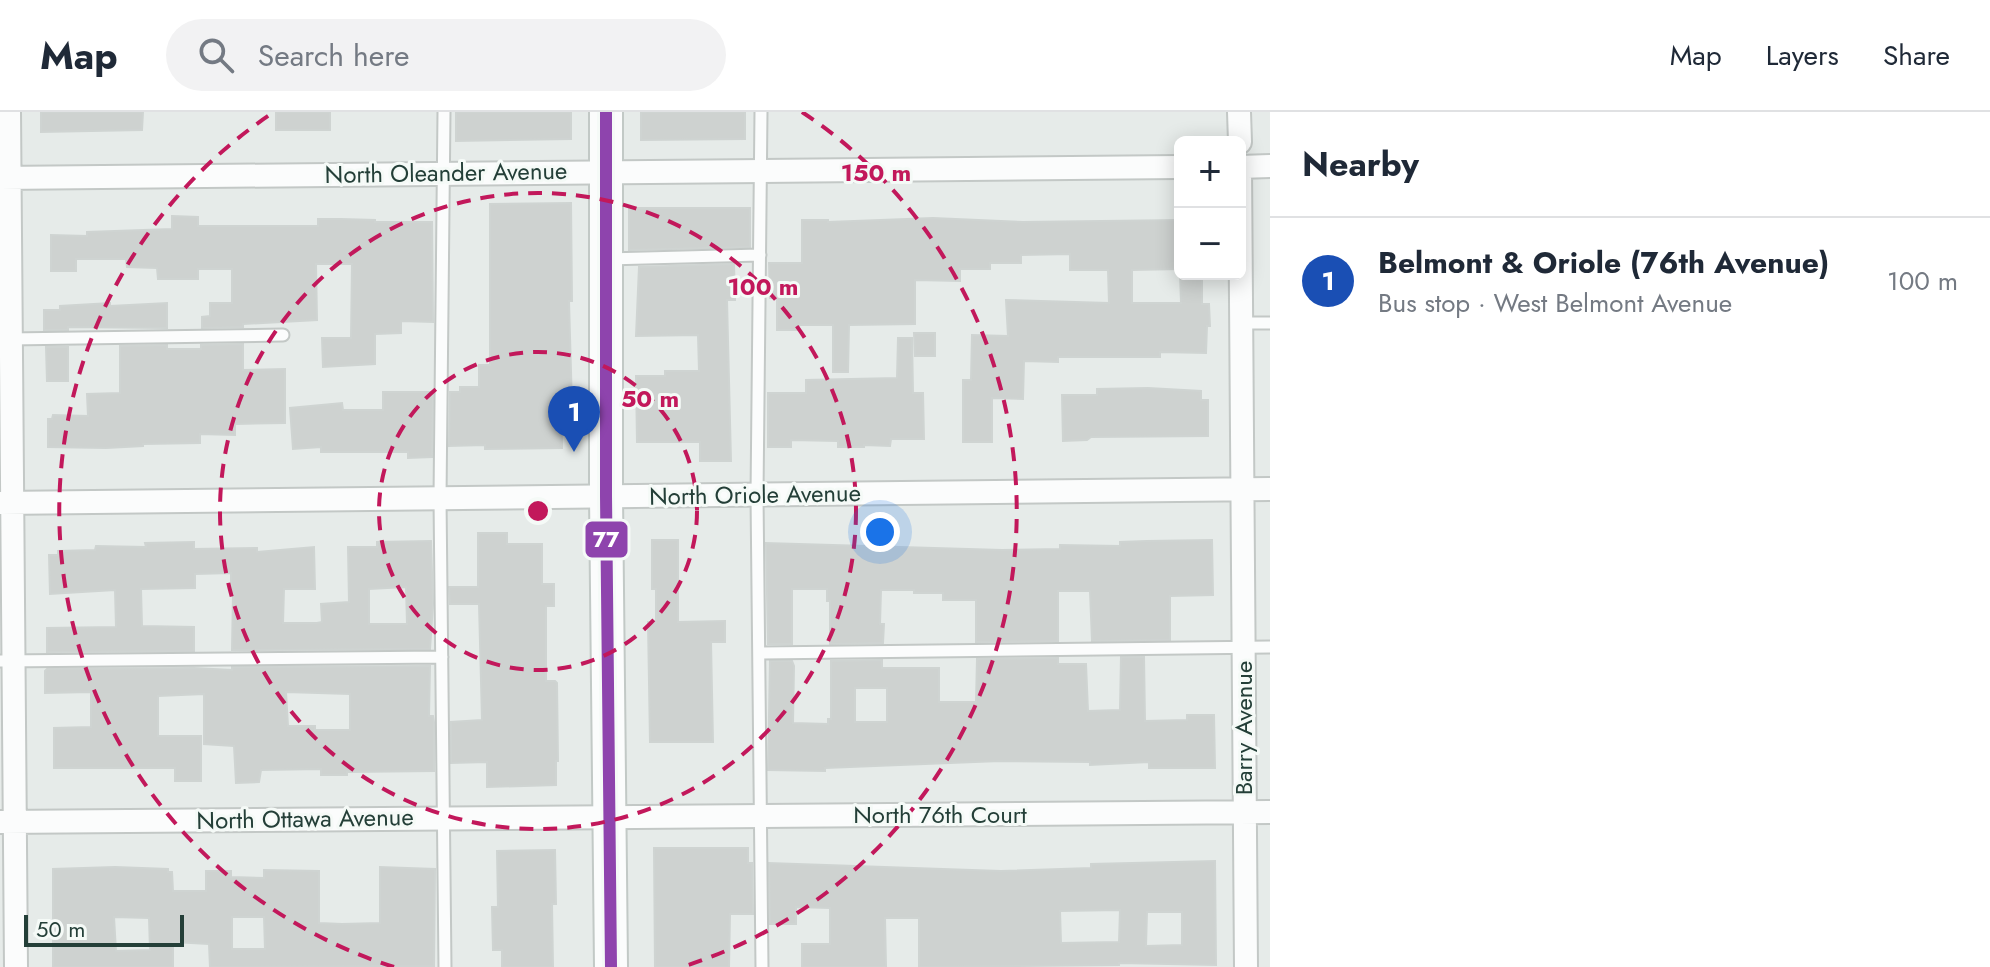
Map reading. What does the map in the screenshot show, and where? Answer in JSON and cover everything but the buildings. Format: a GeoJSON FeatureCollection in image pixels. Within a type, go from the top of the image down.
{"type":"FeatureCollection","features":[{"type":"Feature","properties":{"kind":"main road"},"geometry":{"type":"LineString","coordinates":[[606,112],[611,967]]}},
{"type":"Feature","properties":{"kind":"street"},"geometry":{"type":"LineString","coordinates":[[9,112],[5,178],[8,822],[16,967]]}},
{"type":"Feature","properties":{"kind":"street"},"geometry":{"type":"LineString","coordinates":[[1239,112],[1240,136]]}},
{"type":"Feature","properties":{"kind":"street"},"geometry":{"type":"LineString","coordinates":[[1246,167],[1270,166]]}},
{"type":"Feature","properties":{"kind":"street","name":"North Oleander Avenue"},"geometry":{"type":"LineString","coordinates":[[5,178],[1174,167]]}},
{"type":"Feature","properties":{"kind":"street","name":"Barry Avenue"},"geometry":{"type":"LineString","coordinates":[[1241,208],[1246,967]]}},
{"type":"Feature","properties":{"kind":"street","name":"North Oriole Avenue"},"geometry":{"type":"LineString","coordinates":[[6,503],[1270,489]]}},
{"type":"Feature","properties":{"kind":"street","name":"North 76th Court"},"geometry":{"type":"LineString","coordinates":[[609,817],[1270,812]]}},
{"type":"Feature","properties":{"kind":"street","name":"North Ottawa Avenue"},"geometry":{"type":"LineString","coordinates":[[8,822],[609,817]]}},
{"type":"Feature","properties":{"kind":"lane"},"geometry":{"type":"LineString","coordinates":[[444,112],[440,498],[445,967]]}},
{"type":"Feature","properties":{"kind":"lane"},"geometry":{"type":"LineString","coordinates":[[761,112],[757,495],[762,967]]}},
{"type":"Feature","properties":{"kind":"lane"},"geometry":{"type":"LineString","coordinates":[[606,259],[760,255]]}},
{"type":"Feature","properties":{"kind":"lane"},"geometry":{"type":"LineString","coordinates":[[1242,323],[1270,323]]}},
{"type":"Feature","properties":{"kind":"lane"},"geometry":{"type":"LineString","coordinates":[[6,339],[283,335]]}},
{"type":"Feature","properties":{"kind":"lane"},"geometry":{"type":"LineString","coordinates":[[759,653],[1270,647]]}},
{"type":"Feature","properties":{"kind":"lane"},"geometry":{"type":"LineString","coordinates":[[7,661],[442,657]]}},
{"type":"Feature","properties":{"kind":"transit line","name":"77"},"geometry":{"type":"LineString","coordinates":[[606,112],[611,967]]}},
{"type":"Feature","properties":{"kind":"place","name":"Belmont & Oriole (76th Avenue)"},"geometry":{"type":"Point","coordinates":[574,452]}}]}
